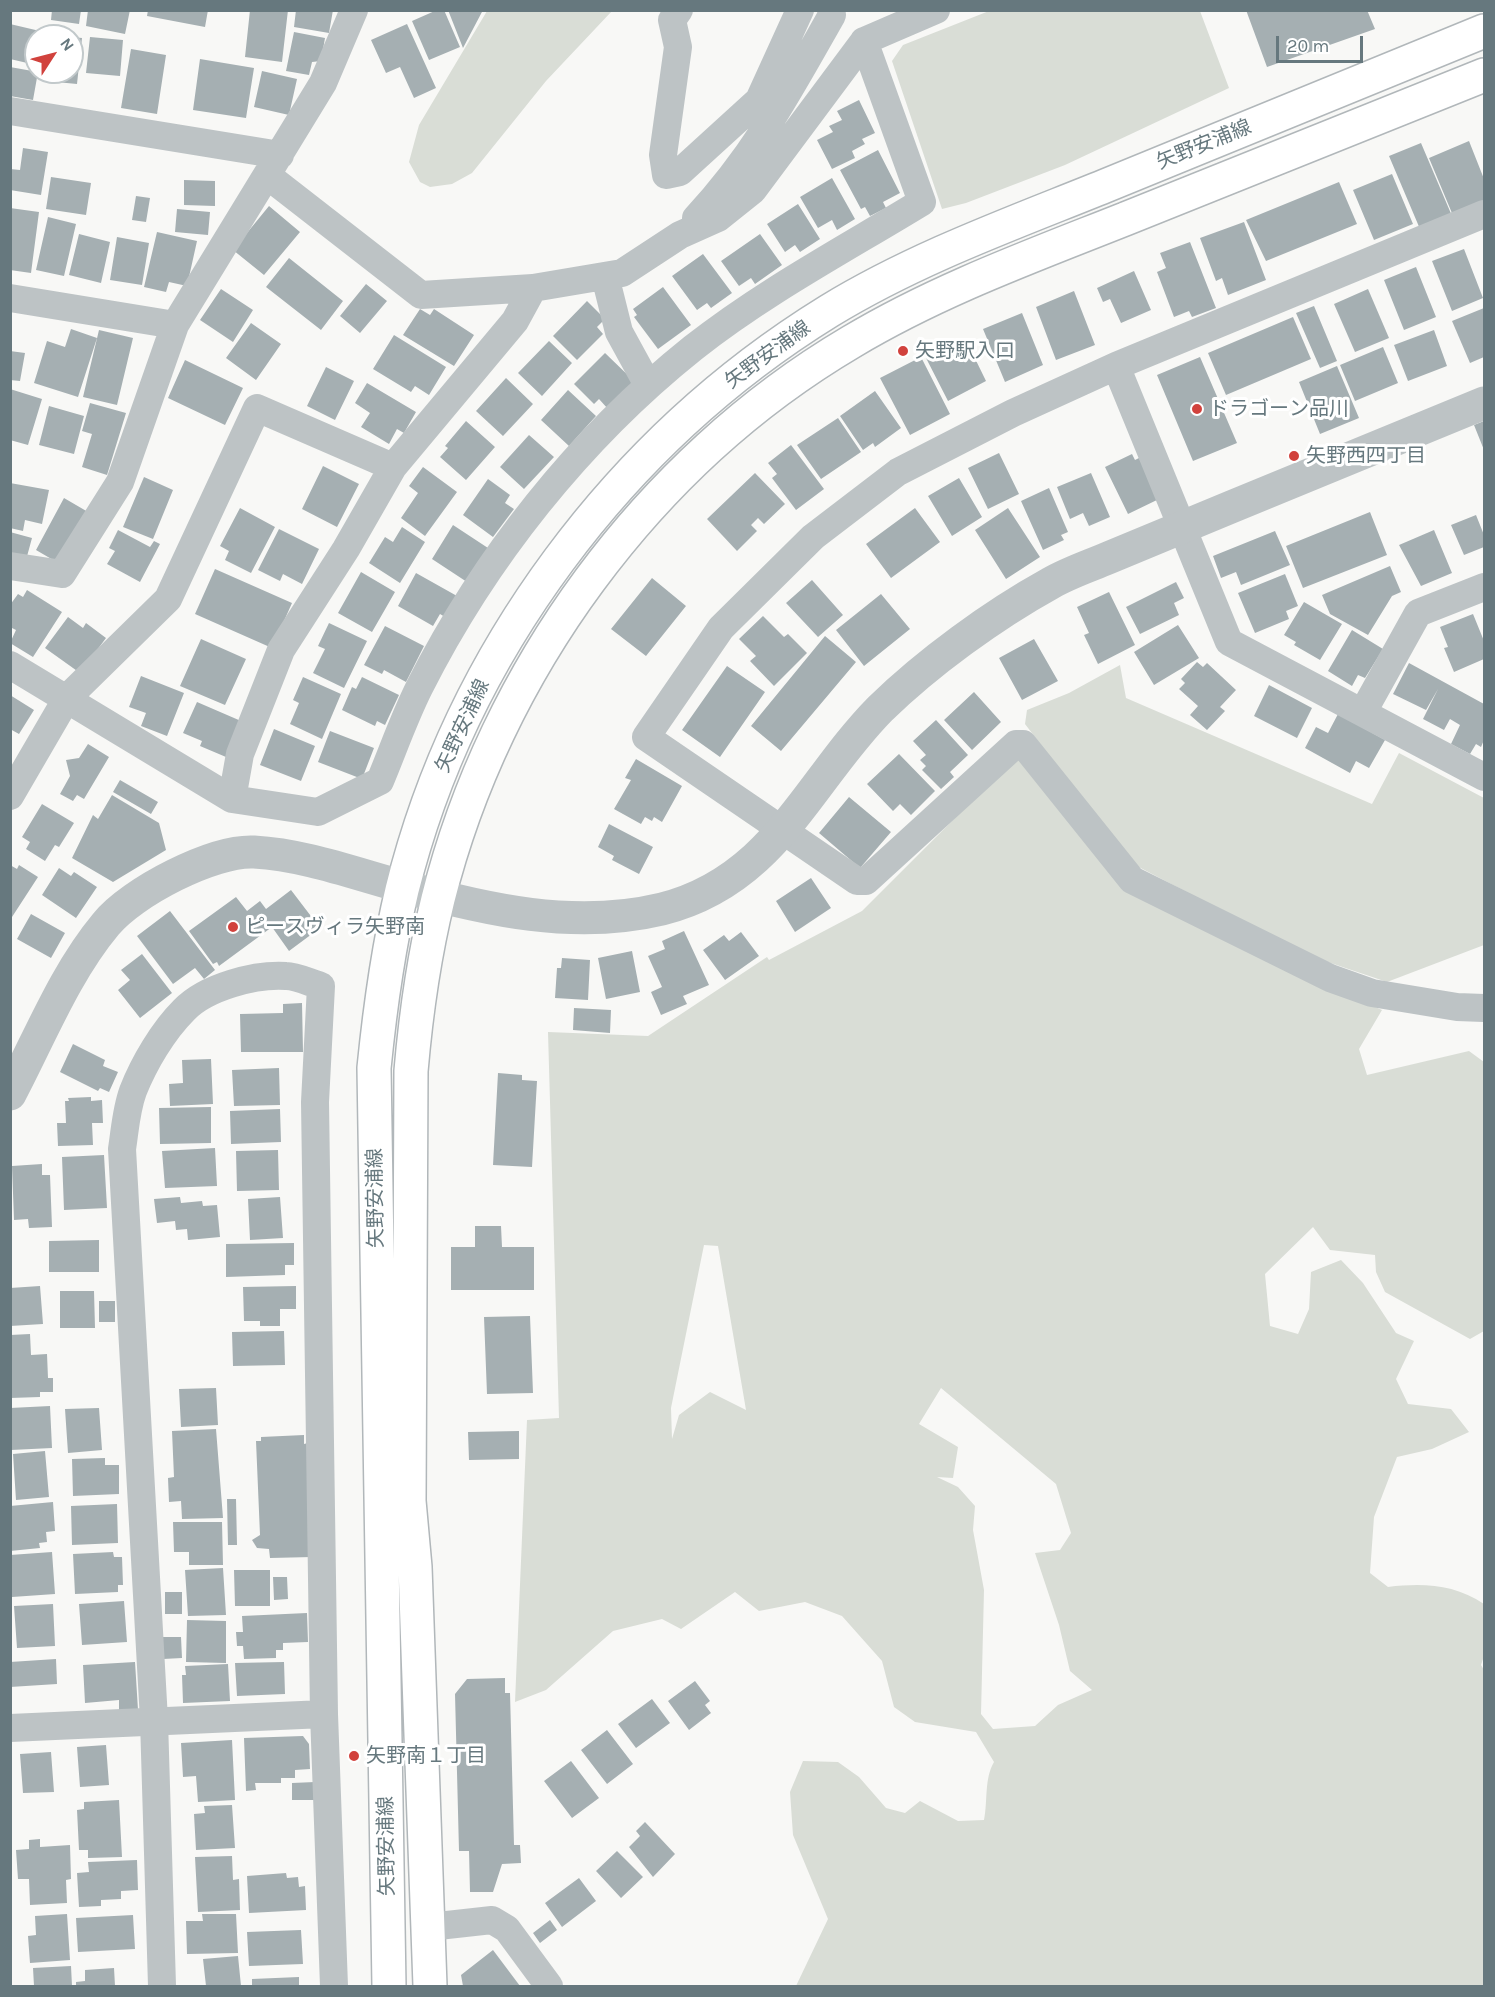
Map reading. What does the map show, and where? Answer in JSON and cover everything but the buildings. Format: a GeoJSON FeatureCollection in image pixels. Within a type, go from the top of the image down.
{"type":"FeatureCollection","features":[{"type":"Feature","properties":{"kind":"main road","name":"矢野安浦線"},"geometry":{"type":"LineString","coordinates":[[389,1986],[374,1068],[384,977],[403,887],[441,771],[466,715],[525,608],[560,558],[639,465],[729,382],[829,312],[936,255],[1485,31]]}},
{"type":"Feature","properties":{"kind":"main road","name":"矢野安浦線"},"geometry":{"type":"LineString","coordinates":[[430,1986],[415,1567],[409,1501],[408,1275],[411,1071],[422,977],[439,897],[476,785],[526,679],[557,628],[626,534],[674,482],[752,411],[799,376],[848,344],[952,288],[1485,75]]}},
{"type":"Feature","properties":{"kind":"street"},"geometry":{"type":"LineString","coordinates":[[10,566],[62,574],[120,482],[175,326],[323,84],[354,10]]}},
{"type":"Feature","properties":{"kind":"street"},"geometry":{"type":"LineString","coordinates":[[679,10],[672,20],[678,47],[663,155],[666,175],[680,172],[759,100],[800,10]]}},
{"type":"Feature","properties":{"kind":"street"},"geometry":{"type":"LineString","coordinates":[[680,235],[719,193],[761,138],[832,15],[831,10]]}},
{"type":"Feature","properties":{"kind":"street"},"geometry":{"type":"LineString","coordinates":[[10,111],[274,166],[421,295],[532,288],[622,273],[680,235],[718,218],[753,190],[864,41],[936,10]]}},
{"type":"Feature","properties":{"kind":"street"},"geometry":{"type":"LineString","coordinates":[[10,665],[232,799],[318,812],[381,781],[419,689],[455,625],[513,534],[568,469],[648,385],[695,347],[777,289],[922,202],[864,41]]}},
{"type":"Feature","properties":{"kind":"street"},"geometry":{"type":"LineString","coordinates":[[1485,214],[1116,366],[1013,412],[898,472],[813,537],[721,628],[646,737],[857,881],[866,880],[1016,744],[1023,744],[1132,880],[1330,978],[1382,996],[1485,1008]]}},
{"type":"Feature","properties":{"kind":"street"},"geometry":{"type":"LineString","coordinates":[[605,276],[619,332],[648,385]]}},
{"type":"Feature","properties":{"kind":"street"},"geometry":{"type":"LineString","coordinates":[[232,799],[240,754],[281,650],[346,549],[393,467],[515,321],[532,288]]}},
{"type":"Feature","properties":{"kind":"street"},"geometry":{"type":"LineString","coordinates":[[10,298],[175,326]]}},
{"type":"Feature","properties":{"kind":"street"},"geometry":{"type":"LineString","coordinates":[[1116,366],[1229,642],[1485,777]]}},
{"type":"Feature","properties":{"kind":"street"},"geometry":{"type":"LineString","coordinates":[[10,1094],[73,972],[107,922],[130,902],[223,856],[251,852],[316,861],[439,897],[566,920],[594,920],[665,908],[727,880],[768,848],[879,711],[949,650],[1053,582],[1485,403]]}},
{"type":"Feature","properties":{"kind":"street"},"geometry":{"type":"LineString","coordinates":[[10,796],[67,698],[168,598],[257,408],[393,467]]}},
{"type":"Feature","properties":{"kind":"street"},"geometry":{"type":"LineString","coordinates":[[1363,712],[1418,614],[1485,587]]}},
{"type":"Feature","properties":{"kind":"street"},"geometry":{"type":"LineString","coordinates":[[162,1986],[154,1720],[122,1149],[126,1115],[134,1090],[147,1064],[165,1032],[185,1008],[217,989],[247,978],[287,976],[321,986],[315,1102],[324,1714],[334,1986]]}},
{"type":"Feature","properties":{"kind":"street"},"geometry":{"type":"LineString","coordinates":[[10,1728],[324,1714]]}},
{"type":"Feature","properties":{"kind":"street"},"geometry":{"type":"LineString","coordinates":[[429,1927],[492,1920],[507,1929],[549,1986]]}},
{"type":"Feature","properties":{"kind":"shaded area"},"geometry":{"type":"Polygon","coordinates":[[[487,11],[612,11],[546,81],[472,173],[452,184],[430,187],[420,182],[409,162],[419,125],[487,11]]]}},
{"type":"Feature","properties":{"kind":"shaded area"},"geometry":{"type":"Polygon","coordinates":[[[989,11],[1200,11],[1229,88],[1065,165],[966,203],[942,209],[892,61],[903,45],[989,11]]]}},
{"type":"Feature","properties":{"kind":"shaded area"},"geometry":{"type":"Polygon","coordinates":[[[1120,665],[1126,698],[1372,804],[1399,753],[1484,798],[1484,945],[1387,982],[1307,955],[1131,863],[1025,724],[1027,710],[1069,693],[1120,665]]]}},
{"type":"Feature","properties":{"kind":"shaded area"},"geometry":{"type":"Polygon","coordinates":[[[1013,760],[1025,760],[1122,880],[1285,967],[1382,1010],[1359,1049],[1367,1075],[1469,1051],[1484,1062],[1484,1331],[1470,1339],[1385,1292],[1376,1272],[1375,1255],[1330,1250],[1313,1227],[1265,1274],[1270,1326],[1298,1334],[1309,1309],[1311,1272],[1341,1260],[1363,1283],[1396,1333],[1414,1341],[1396,1379],[1408,1404],[1451,1409],[1469,1432],[1432,1449],[1397,1457],[1374,1517],[1370,1573],[1388,1587],[1438,1586],[1461,1592],[1484,1604],[1484,1656],[1481,1665],[1484,1670],[1484,1986],[796,1986],[828,1919],[793,1835],[790,1792],[803,1761],[838,1762],[859,1777],[886,1808],[905,1813],[920,1801],[958,1821],[984,1820],[987,1783],[994,1762],[976,1732],[915,1722],[894,1707],[882,1661],[842,1616],[805,1602],[759,1611],[735,1592],[681,1629],[662,1619],[613,1631],[546,1690],[515,1702],[527,1420],[559,1418],[548,1032],[648,1036],[767,957],[769,960],[862,911],[1013,760]],[[704,1245],[671,1408],[672,1439],[679,1415],[710,1392],[746,1410],[718,1246],[704,1245]],[[941,1388],[919,1424],[958,1447],[953,1478],[937,1477],[958,1487],[975,1506],[973,1530],[984,1590],[981,1714],[993,1729],[1035,1726],[1058,1705],[1092,1690],[1070,1671],[1059,1625],[1035,1553],[1060,1550],[1071,1533],[1056,1484],[941,1388]]]}},
{"type":"Feature","properties":{"kind":"place","name":"矢野駅入口"},"geometry":{"type":"Point","coordinates":[903,351]}},
{"type":"Feature","properties":{"kind":"place","name":"ドラゴーン品川"},"geometry":{"type":"Point","coordinates":[1197,409]}},
{"type":"Feature","properties":{"kind":"place","name":"矢野西四丁目"},"geometry":{"type":"Point","coordinates":[1294,456]}},
{"type":"Feature","properties":{"kind":"place","name":"ピースヴィラ矢野南"},"geometry":{"type":"Point","coordinates":[233,927]}},
{"type":"Feature","properties":{"kind":"place","name":"矢野南１丁目"},"geometry":{"type":"Point","coordinates":[354,1756]}}]}
